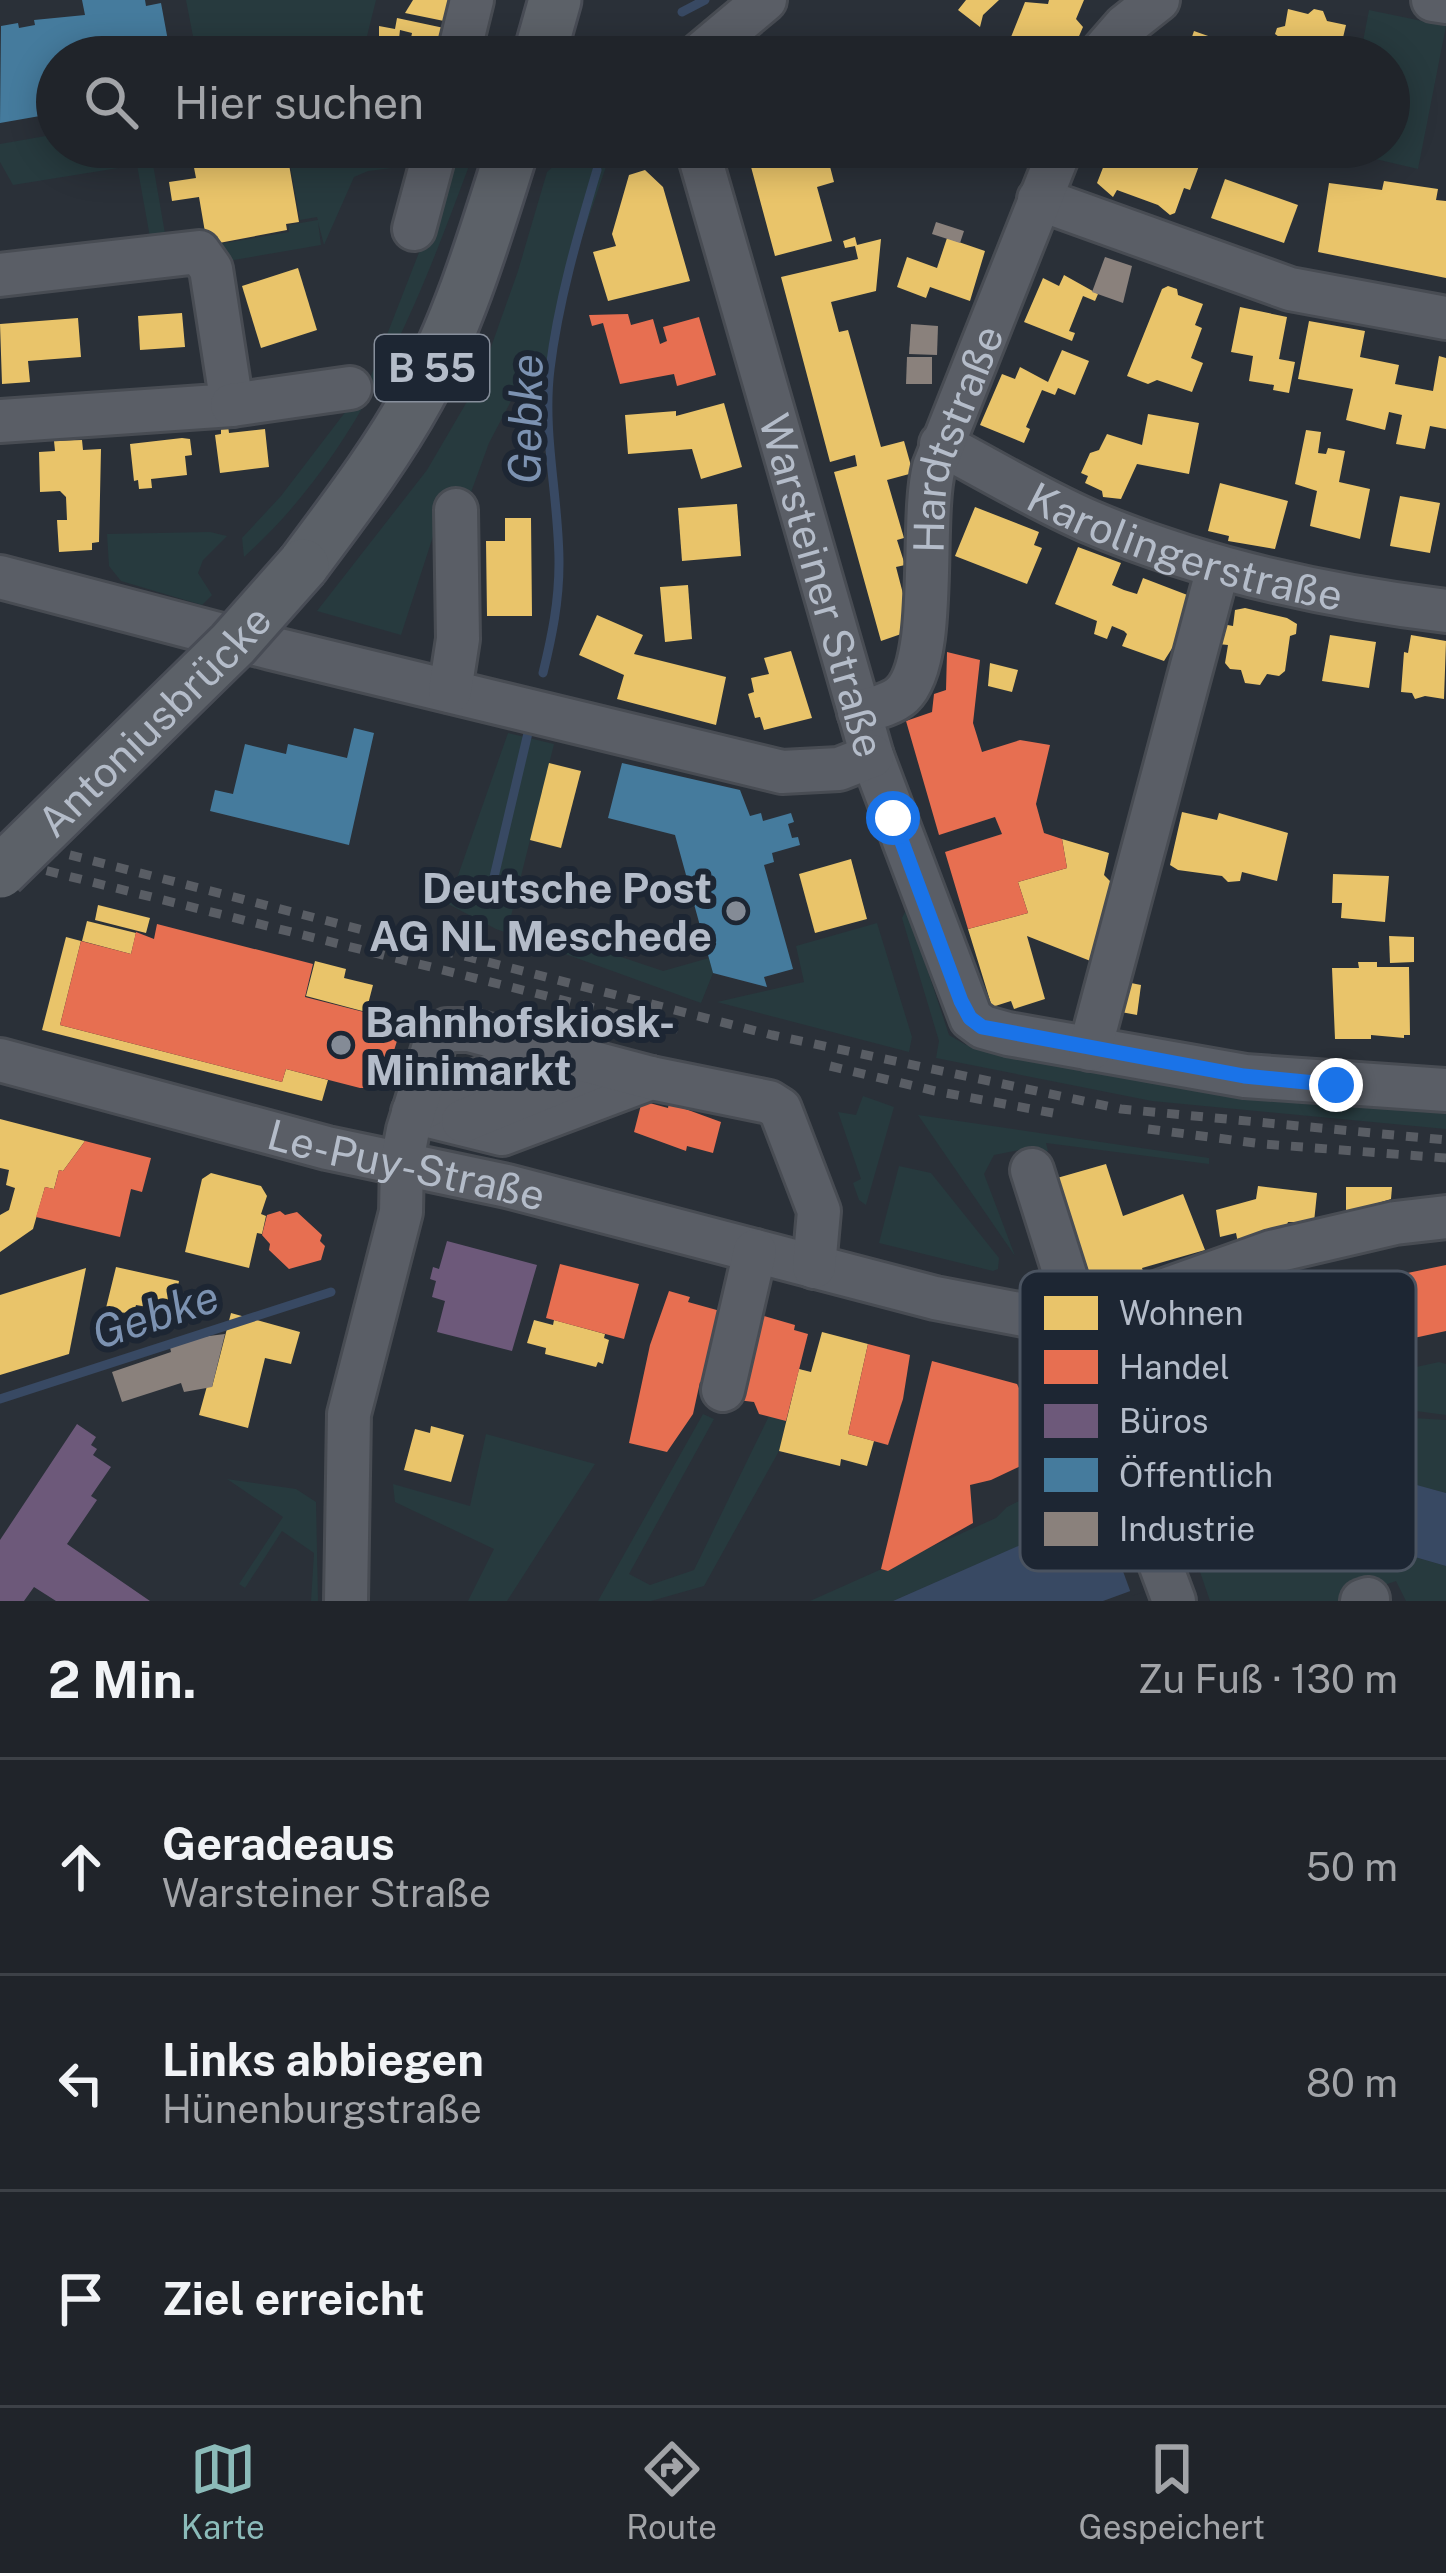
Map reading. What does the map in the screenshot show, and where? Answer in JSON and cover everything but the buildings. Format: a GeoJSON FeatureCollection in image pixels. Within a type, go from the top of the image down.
{"type":"FeatureCollection","features":[{"type":"Feature","properties":{"kind":"main road"},"geometry":{"type":"LineString","coordinates":[[545,36],[555,0]]}},
{"type":"Feature","properties":{"kind":"main road","name":"Antoniusbrücke"},"geometry":{"type":"LineString","coordinates":[[0,872],[233,644],[303,566],[386,452],[420,394],[486,238],[508,168]]}},
{"type":"Feature","properties":{"kind":"street"},"geometry":{"type":"LineString","coordinates":[[463,36],[472,0]]}},
{"type":"Feature","properties":{"kind":"street"},"geometry":{"type":"LineString","coordinates":[[722,36],[765,0]]}},
{"type":"Feature","properties":{"kind":"street"},"geometry":{"type":"LineString","coordinates":[[1433,0],[1446,2]]}},
{"type":"Feature","properties":{"kind":"street"},"geometry":{"type":"LineString","coordinates":[[414,229],[430,168]]}},
{"type":"Feature","properties":{"kind":"street","name":"Warsteiner Straße"},"geometry":{"type":"LineString","coordinates":[[703,168],[872,756],[970,1018],[982,1027],[1008,1034],[1090,1049]]}},
{"type":"Feature","properties":{"kind":"street","name":"Hardtstraße"},"geometry":{"type":"LineString","coordinates":[[859,712],[892,702],[906,692],[915,676],[924,629],[928,500],[940,444],[1052,168]]}},
{"type":"Feature","properties":{"kind":"street"},"geometry":{"type":"LineString","coordinates":[[1039,199],[1275,284],[1446,318]]}},
{"type":"Feature","properties":{"kind":"street"},"geometry":{"type":"LineString","coordinates":[[0,275],[199,252],[211,269],[232,405]]}},
{"type":"Feature","properties":{"kind":"street"},"geometry":{"type":"LineString","coordinates":[[0,421],[232,405],[350,388]]}},
{"type":"Feature","properties":{"kind":"street","name":"Karolingerstraße"},"geometry":{"type":"LineString","coordinates":[[940,444],[1086,520],[1218,568],[1331,594],[1446,611]]}},
{"type":"Feature","properties":{"kind":"street"},"geometry":{"type":"LineString","coordinates":[[450,691],[458,639],[456,510]]}},
{"type":"Feature","properties":{"kind":"street"},"geometry":{"type":"LineString","coordinates":[[1218,568],[1090,1049],[1244,1076],[1446,1090]]}},
{"type":"Feature","properties":{"kind":"street"},"geometry":{"type":"LineString","coordinates":[[0,577],[782,772],[839,770],[872,756]]}},
{"type":"Feature","properties":{"kind":"street"},"geometry":{"type":"LineString","coordinates":[[346,1601],[349,1414],[401,1212],[402,1161],[432,1044],[447,1030],[469,1030],[780,1109],[820,1211],[814,1267]]}},
{"type":"Feature","properties":{"kind":"street"},"geometry":{"type":"LineString","coordinates":[[415,1112],[552,1051]]}},
{"type":"Feature","properties":{"kind":"street","name":"Le-Puy-Straße"},"geometry":{"type":"LineString","coordinates":[[0,1060],[327,1148],[402,1161],[1020,1315]]}},
{"type":"Feature","properties":{"kind":"street"},"geometry":{"type":"LineString","coordinates":[[457,1123],[600,1064]]}},
{"type":"Feature","properties":{"kind":"street"},"geometry":{"type":"LineString","coordinates":[[415,1112],[502,1134],[651,1078]]}},
{"type":"Feature","properties":{"kind":"street"},"geometry":{"type":"LineString","coordinates":[[1032,1170],[1064,1271]]}},
{"type":"Feature","properties":{"kind":"street","name":"Le-Puy-Straße"},"geometry":{"type":"LineString","coordinates":[[1219,1271],[1271,1252],[1395,1223],[1446,1217]]}},
{"type":"Feature","properties":{"kind":"street"},"geometry":{"type":"LineString","coordinates":[[723,1390],[755,1251]]}},
{"type":"Feature","properties":{"kind":"street"},"geometry":{"type":"LineString","coordinates":[[1163,1571],[1174,1601]]}},
{"type":"Feature","properties":{"kind":"green space"},"geometry":{"type":"Polygon","coordinates":[[[186,0],[376,0],[367,36],[193,36],[186,0]]]}},
{"type":"Feature","properties":{"kind":"green space"},"geometry":{"type":"Polygon","coordinates":[[[1369,10],[1446,26],[1418,169],[1410,167],[1410,36],[1364,36],[1369,10]]]}},
{"type":"Feature","properties":{"kind":"green space"},"geometry":{"type":"Polygon","coordinates":[[[36,138],[36,168],[118,168],[13,185],[0,162],[0,144],[36,138]]]}},
{"type":"Feature","properties":{"kind":"green space"},"geometry":{"type":"Polygon","coordinates":[[[138,168],[154,168],[168,251],[153,254],[138,168]]]}},
{"type":"Feature","properties":{"kind":"green space"},"geometry":{"type":"Polygon","coordinates":[[[291,168],[392,168],[354,177],[324,245],[318,222],[321,245],[222,262],[219,244],[289,232],[289,225],[318,220],[300,220],[291,168]]]}},
{"type":"Feature","properties":{"kind":"green space"},"geometry":{"type":"Polygon","coordinates":[[[446,168],[468,168],[410,313],[356,419],[324,468],[244,557],[242,538],[281,496],[369,381],[446,168]]]}},
{"type":"Feature","properties":{"kind":"green space"},"geometry":{"type":"Polygon","coordinates":[[[551,168],[606,168],[560,302],[545,380],[520,384],[489,443],[466,506],[439,518],[401,635],[317,611],[427,470],[479,381],[551,168]]]}},
{"type":"Feature","properties":{"kind":"green space"},"geometry":{"type":"Polygon","coordinates":[[[210,532],[227,536],[203,560],[198,573],[212,595],[202,605],[121,581],[109,566],[107,534],[210,532]]]}},
{"type":"Feature","properties":{"kind":"green space"},"geometry":{"type":"Polygon","coordinates":[[[508,733],[554,744],[510,920],[663,971],[709,958],[713,973],[701,1003],[496,929],[448,904],[508,733]]]}},
{"type":"Feature","properties":{"kind":"green space"},"geometry":{"type":"Polygon","coordinates":[[[907,908],[949,1035],[966,1045],[1246,1093],[1446,1107],[1446,1129],[1152,1101],[936,1058],[939,1041],[902,918],[907,908]]]}},
{"type":"Feature","properties":{"kind":"green space"},"geometry":{"type":"Polygon","coordinates":[[[877,923],[912,1037],[909,1052],[717,1002],[804,982],[796,946],[877,923]]]}},
{"type":"Feature","properties":{"kind":"green space"},"geometry":{"type":"Polygon","coordinates":[[[863,1096],[894,1107],[866,1205],[853,1183],[861,1179],[838,1112],[856,1115],[863,1096]]]}},
{"type":"Feature","properties":{"kind":"green space"},"geometry":{"type":"Polygon","coordinates":[[[918,1115],[1209,1158],[1209,1164],[1046,1143],[1048,1151],[994,1155],[984,1174],[1015,1256],[918,1115]]]}},
{"type":"Feature","properties":{"kind":"green space"},"geometry":{"type":"Polygon","coordinates":[[[899,1166],[931,1173],[999,1258],[998,1269],[879,1243],[899,1166]]]}},
{"type":"Feature","properties":{"kind":"green space"},"geometry":{"type":"Polygon","coordinates":[[[1446,1364],[1446,1415],[1416,1411],[1416,1367],[1446,1364]]]}},
{"type":"Feature","properties":{"kind":"green space"},"geometry":{"type":"Polygon","coordinates":[[[703,1414],[714,1419],[629,1574],[650,1585],[694,1570],[769,1416],[786,1421],[779,1451],[704,1586],[651,1601],[598,1601],[703,1414]]]}},
{"type":"Feature","properties":{"kind":"green space"},"geometry":{"type":"Polygon","coordinates":[[[1416,1418],[1446,1420],[1446,1493],[1416,1486],[1416,1418]]]}},
{"type":"Feature","properties":{"kind":"green space"},"geometry":{"type":"Polygon","coordinates":[[[486,1434],[595,1464],[507,1601],[468,1601],[494,1549],[395,1502],[393,1484],[470,1506],[486,1434]]]}},
{"type":"Feature","properties":{"kind":"green space"},"geometry":{"type":"Polygon","coordinates":[[[227,1479],[296,1489],[316,1502],[318,1601],[311,1601],[314,1553],[282,1531],[245,1588],[239,1584],[283,1517],[227,1479]]]}},
{"type":"Feature","properties":{"kind":"green space"},"geometry":{"type":"Polygon","coordinates":[[[1020,1501],[1020,1545],[893,1601],[810,1601],[996,1518],[1020,1501]]]}},
{"type":"Feature","properties":{"kind":"green space"},"geometry":{"type":"Polygon","coordinates":[[[1416,1557],[1446,1566],[1446,1601],[1406,1601],[1396,1581],[1338,1601],[1210,1601],[1200,1571],[1416,1571],[1416,1557]]]}},
{"type":"Feature","properties":{"kind":"water"},"geometry":{"type":"Polygon","coordinates":[[[1416,1485],[1446,1493],[1446,1566],[1416,1557],[1416,1485]]]}},
{"type":"Feature","properties":{"kind":"water"},"geometry":{"type":"Polygon","coordinates":[[[1020,1545],[1020,1571],[1185,1571],[1103,1601],[893,1601],[1020,1545]]]}},
{"type":"Feature","properties":{"kind":"pier"},"geometry":{"type":"Polygon","coordinates":[[[1123,1571],[1200,1571],[1200,1572],[1132,1596],[1123,1571]]]}},
{"type":"Feature","properties":{"kind":"waterway","name":"Gebke"},"geometry":{"type":"LineString","coordinates":[[682,12],[705,0]]}},
{"type":"Feature","properties":{"kind":"waterway","name":"Gebke"},"geometry":{"type":"LineString","coordinates":[[543,673],[559,577],[548,418],[550,369],[563,293],[597,170]]}},
{"type":"Feature","properties":{"kind":"waterway","name":"Gebke"},"geometry":{"type":"LineString","coordinates":[[490,894],[528,733]]}},
{"type":"Feature","properties":{"kind":"waterway","name":"Gebke"},"geometry":{"type":"LineString","coordinates":[[0,1399],[331,1292]]}},
{"type":"Feature","properties":{"kind":"railway"},"geometry":{"type":"LineString","coordinates":[[0,837],[772,1035],[1121,1109],[1446,1140]]}},
{"type":"Feature","properties":{"kind":"railway"},"geometry":{"type":"LineString","coordinates":[[0,859],[678,1029]]}},
{"type":"Feature","properties":{"kind":"railway"},"geometry":{"type":"LineString","coordinates":[[830,1066],[1053,1113]]}},
{"type":"Feature","properties":{"kind":"railway"},"geometry":{"type":"LineString","coordinates":[[1148,1129],[1263,1144],[1446,1158]]}},
{"type":"Feature","properties":{"kind":"place","name":"Deutsche Post AG NL Meschede"},"geometry":{"type":"Point","coordinates":[736,911]}},
{"type":"Feature","properties":{"kind":"place","name":"Bahnhofskiosk- Minimarkt"},"geometry":{"type":"Point","coordinates":[341,1045]}},
{"type":"Feature","properties":{"kind":"route"},"geometry":{"type":"LineString","coordinates":[[893,818],[961,1001],[970,1018],[982,1027],[1244,1076],[1336,1085]]}}]}
